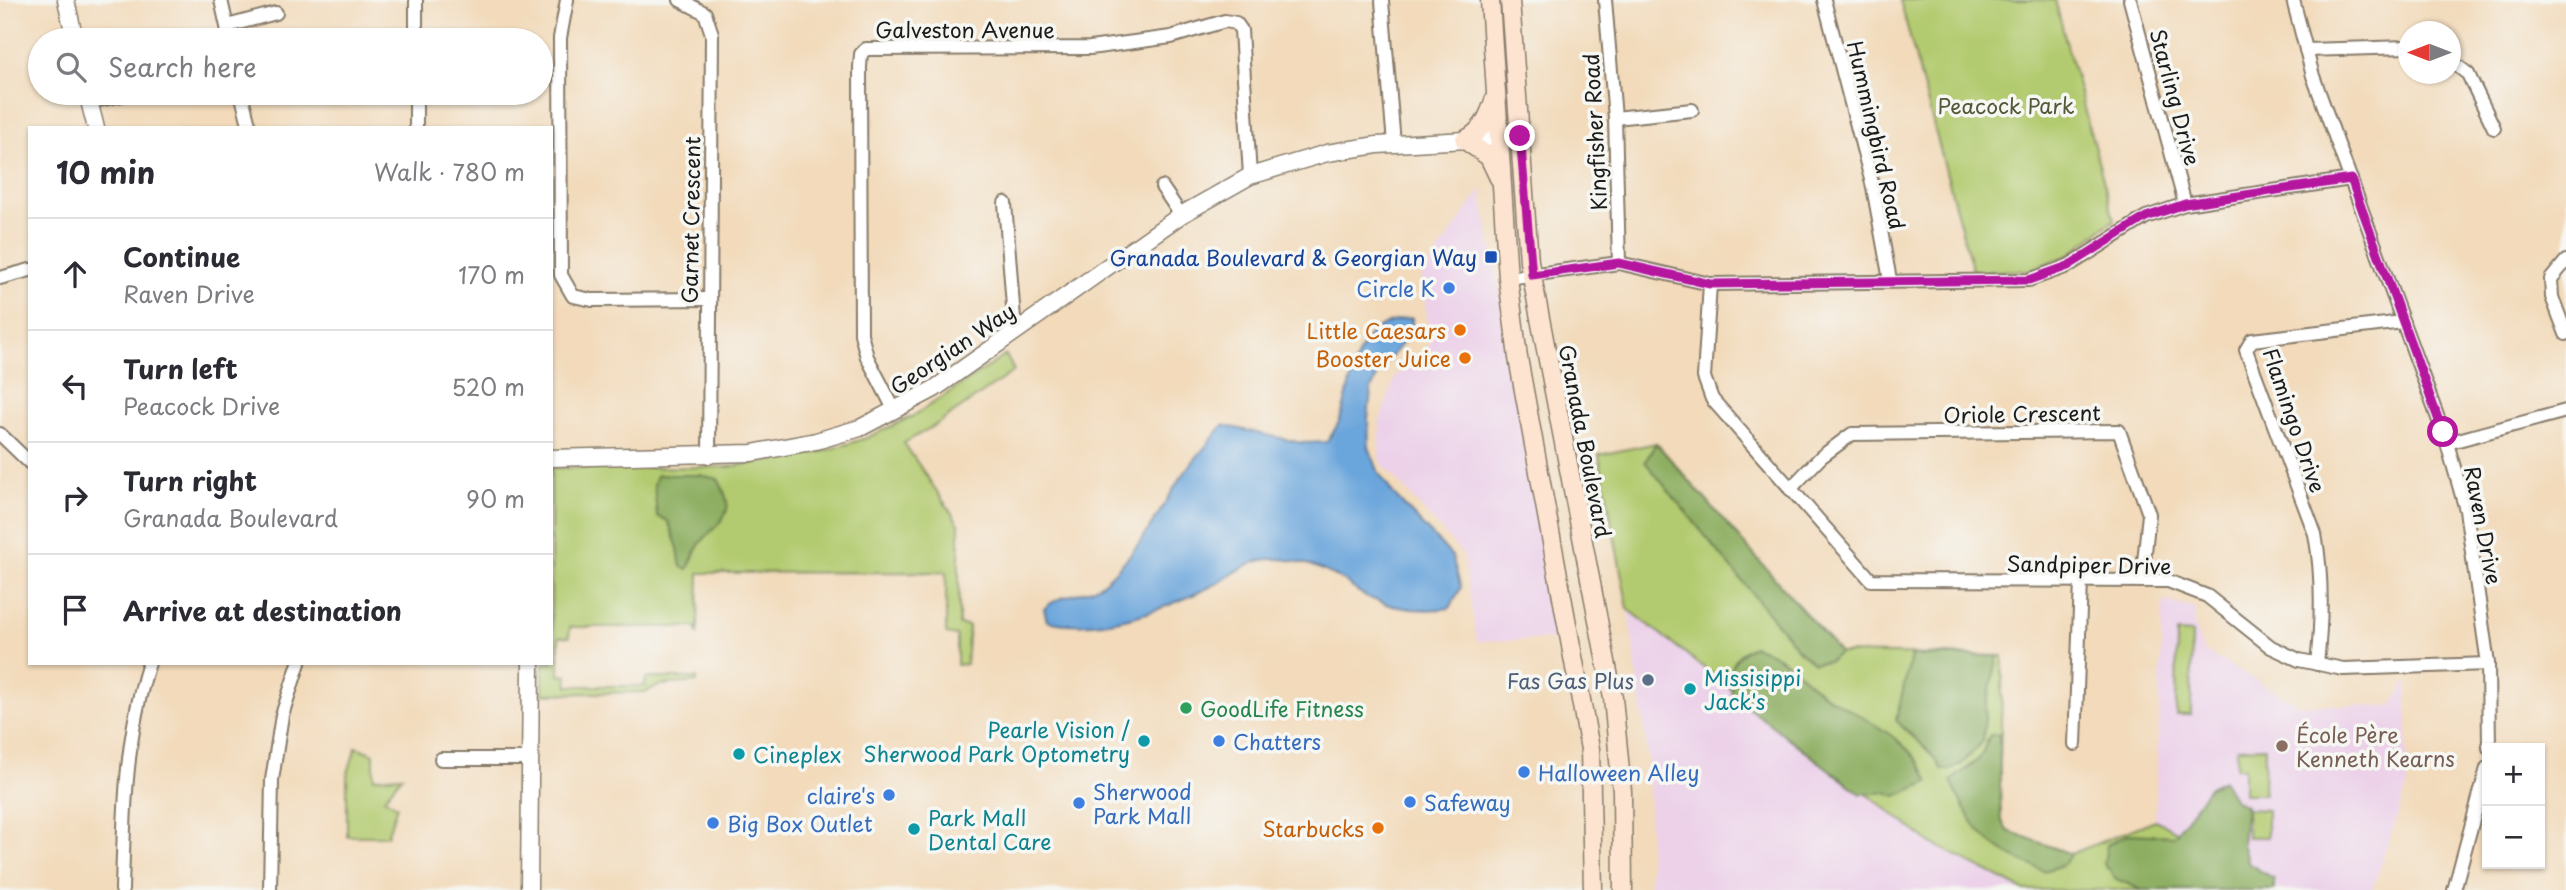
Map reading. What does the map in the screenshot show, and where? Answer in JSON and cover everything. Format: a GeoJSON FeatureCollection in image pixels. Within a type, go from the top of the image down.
{"type":"FeatureCollection","features":[{"type":"Feature","properties":{"kind":"main road"},"geometry":{"type":"LineString","coordinates":[[1490,0],[1508,278],[1518,358],[1590,749],[1593,890]]}},
{"type":"Feature","properties":{"kind":"main road","name":"Granada Boulevard"},"geometry":{"type":"LineString","coordinates":[[1510,0],[1532,275],[1613,698],[1622,790],[1623,890]]}},
{"type":"Feature","properties":{"kind":"main road"},"geometry":{"type":"LineString","coordinates":[[1497,92],[1487,120],[1476,134],[1465,140],[1489,157],[1503,188]]}},
{"type":"Feature","properties":{"kind":"street"},"geometry":{"type":"LineString","coordinates":[[66,0],[72,28]]}},
{"type":"Feature","properties":{"kind":"street"},"geometry":{"type":"LineString","coordinates":[[221,0],[227,26],[276,13]]}},
{"type":"Feature","properties":{"kind":"street"},"geometry":{"type":"LineString","coordinates":[[416,0],[416,28]]}},
{"type":"Feature","properties":{"kind":"street"},"geometry":{"type":"LineString","coordinates":[[567,0],[560,38],[561,275],[573,296],[592,300],[708,299]]}},
{"type":"Feature","properties":{"kind":"street","name":"Garnet Crescent"},"geometry":{"type":"LineString","coordinates":[[680,0],[705,13],[712,34],[708,299],[709,457]]}},
{"type":"Feature","properties":{"kind":"street","name":"Kingfisher Road"},"geometry":{"type":"LineString","coordinates":[[1605,0],[1615,118],[1619,263]]}},
{"type":"Feature","properties":{"kind":"street","name":"Hummingbird Road"},"geometry":{"type":"LineString","coordinates":[[1824,0],[1873,187],[1890,280]]}},
{"type":"Feature","properties":{"kind":"street","name":"Starling Drive"},"geometry":{"type":"LineString","coordinates":[[2130,0],[2185,204]]}},
{"type":"Feature","properties":{"kind":"street","name":"Raven Drive"},"geometry":{"type":"LineString","coordinates":[[2293,0],[2306,50],[2447,443],[2466,510],[2488,664],[2489,743]]}},
{"type":"Feature","properties":{"kind":"street"},"geometry":{"type":"LineString","coordinates":[[1382,1],[1394,144]]}},
{"type":"Feature","properties":{"kind":"street","name":"Galveston Avenue"},"geometry":{"type":"LineString","coordinates":[[895,411],[867,357],[861,334],[860,67],[861,54],[866,49],[1090,48],[1171,37],[1225,20],[1236,23],[1241,30],[1250,176]]}},
{"type":"Feature","properties":{"kind":"street"},"geometry":{"type":"LineString","coordinates":[[2306,50],[2398,47]]}},
{"type":"Feature","properties":{"kind":"street"},"geometry":{"type":"LineString","coordinates":[[2461,68],[2468,74],[2494,128]]}},
{"type":"Feature","properties":{"kind":"street"},"geometry":{"type":"LineString","coordinates":[[91,105],[96,126]]}},
{"type":"Feature","properties":{"kind":"street"},"geometry":{"type":"LineString","coordinates":[[244,105],[249,126]]}},
{"type":"Feature","properties":{"kind":"street"},"geometry":{"type":"LineString","coordinates":[[416,105],[416,126]]}},
{"type":"Feature","properties":{"kind":"street"},"geometry":{"type":"LineString","coordinates":[[1615,118],[1692,110]]}},
{"type":"Feature","properties":{"kind":"street","name":"Georgian Way"},"geometry":{"type":"LineString","coordinates":[[553,458],[709,457],[752,453],[816,442],[860,428],[934,389],[1181,215],[1250,176],[1327,153],[1394,144],[1520,136]]}},
{"type":"Feature","properties":{"kind":"street"},"geometry":{"type":"LineString","coordinates":[[1508,278],[1619,263],[1710,284],[2029,280],[2068,266],[2146,217],[2185,204],[2351,179]]}},
{"type":"Feature","properties":{"kind":"street"},"geometry":{"type":"LineString","coordinates":[[1162,187],[1181,215]]}},
{"type":"Feature","properties":{"kind":"street"},"geometry":{"type":"LineString","coordinates":[[1005,203],[1015,332]]}},
{"type":"Feature","properties":{"kind":"street"},"geometry":{"type":"LineString","coordinates":[[2566,261],[2551,279],[2552,297],[2566,334]]}},
{"type":"Feature","properties":{"kind":"street"},"geometry":{"type":"LineString","coordinates":[[0,278],[28,271]]}},
{"type":"Feature","properties":{"kind":"street","name":"Sandpiper Drive"},"geometry":{"type":"LineString","coordinates":[[1710,284],[1705,385],[1712,399],[1871,580],[2168,581],[2207,596],[2271,647],[2317,664],[2343,668],[2488,664]]}},
{"type":"Feature","properties":{"kind":"street","name":"Flamingo Drive"},"geometry":{"type":"LineString","coordinates":[[2317,664],[2321,625],[2319,559],[2315,534],[2246,350],[2252,340],[2403,322]]}},
{"type":"Feature","properties":{"kind":"street"},"geometry":{"type":"LineString","coordinates":[[2447,443],[2566,411]]}},
{"type":"Feature","properties":{"kind":"street","name":"Oriole Crescent"},"geometry":{"type":"LineString","coordinates":[[1790,489],[1821,457],[1852,434],[2119,431],[2149,514],[2142,581]]}},
{"type":"Feature","properties":{"kind":"street"},"geometry":{"type":"LineString","coordinates":[[0,434],[28,461]]}},
{"type":"Feature","properties":{"kind":"street"},"geometry":{"type":"LineString","coordinates":[[2075,744],[2081,581]]}},
{"type":"Feature","properties":{"kind":"street"},"geometry":{"type":"LineString","coordinates":[[122,890],[125,779],[135,706],[148,665]]}},
{"type":"Feature","properties":{"kind":"street"},"geometry":{"type":"LineString","coordinates":[[271,890],[272,780],[282,715],[298,665]]}},
{"type":"Feature","properties":{"kind":"street"},"geometry":{"type":"LineString","coordinates":[[529,890],[531,665]]}},
{"type":"Feature","properties":{"kind":"street"},"geometry":{"type":"LineString","coordinates":[[441,759],[530,760]]}},
{"type":"Feature","properties":{"kind":"street"},"geometry":{"type":"LineString","coordinates":[[2454,890],[2482,786]]}},
{"type":"Feature","properties":{"kind":"shaded area"},"geometry":{"type":"Polygon","coordinates":[[[1481,189],[1557,639],[1477,641],[1463,555],[1379,460],[1380,421],[1395,377],[1431,343],[1421,278],[1481,189]]]}},
{"type":"Feature","properties":{"kind":"shaded area","name":"École Père Kenneth Kearns"},"geometry":{"type":"Polygon","coordinates":[[[2163,601],[2196,609],[2194,626],[2204,651],[2298,704],[2392,706],[2407,680],[2407,787],[2372,890],[2274,890],[2274,879],[2155,820],[2163,601]]]}},
{"type":"Feature","properties":{"kind":"shaded area"},"geometry":{"type":"Polygon","coordinates":[[[1628,609],[1929,842],[2023,890],[1650,890],[1649,763],[1628,609]]]}},
{"type":"Feature","properties":{"kind":"green space","name":"Peacock Park"},"geometry":{"type":"Polygon","coordinates":[[[1900,0],[2055,0],[2114,220],[2067,256],[2029,270],[1973,272],[1900,0]]]}},
{"type":"Feature","properties":{"kind":"green space"},"geometry":{"type":"Polygon","coordinates":[[[1006,355],[1014,371],[939,423],[904,443],[959,524],[959,625],[969,626],[966,664],[957,665],[957,636],[946,634],[946,572],[699,573],[698,635],[696,627],[570,627],[569,637],[559,637],[559,675],[567,676],[568,686],[645,686],[646,678],[697,678],[697,682],[661,685],[645,692],[543,694],[543,665],[553,665],[553,468],[728,467],[822,452],[866,438],[913,416],[1006,355]]]}},
{"type":"Feature","properties":{"kind":"green space"},"geometry":{"type":"Polygon","coordinates":[[[1656,443],[1840,653],[2003,656],[1999,798],[2001,819],[2008,831],[2071,854],[2155,820],[2274,879],[2274,890],[2023,890],[1929,842],[1628,609],[1599,455],[1656,443]]]}},
{"type":"Feature","properties":{"kind":"green space"},"geometry":{"type":"Polygon","coordinates":[[[1656,443],[1840,653],[1829,661],[1814,663],[1800,652],[1645,462],[1656,443]]]}},
{"type":"Feature","properties":{"kind":"green space"},"geometry":{"type":"Polygon","coordinates":[[[657,475],[699,475],[718,479],[724,490],[727,500],[726,513],[701,543],[688,569],[681,567],[678,548],[668,521],[657,516],[654,484],[657,475]]]}},
{"type":"Feature","properties":{"kind":"green space"},"geometry":{"type":"Polygon","coordinates":[[[2177,632],[2192,633],[2191,715],[2176,715],[2177,632]]]}},
{"type":"Feature","properties":{"kind":"green space"},"geometry":{"type":"Polygon","coordinates":[[[1753,646],[1786,662],[1818,690],[1900,742],[1921,767],[1929,782],[1896,796],[1886,792],[1861,794],[1732,695],[1731,679],[1735,660],[1753,646]]]}},
{"type":"Feature","properties":{"kind":"green space"},"geometry":{"type":"Polygon","coordinates":[[[1911,656],[1998,656],[1986,706],[1983,741],[1963,763],[1950,770],[1942,770],[1926,749],[1896,720],[1911,656]]]}},
{"type":"Feature","properties":{"kind":"green space"},"geometry":{"type":"Polygon","coordinates":[[[1999,734],[2001,819],[2008,831],[2071,854],[2063,865],[2044,871],[1997,847],[1977,828],[1960,800],[1951,781],[1980,758],[1990,735],[1999,734]]]}},
{"type":"Feature","properties":{"kind":"green space"},"geometry":{"type":"Polygon","coordinates":[[[356,747],[374,754],[374,778],[402,776],[384,798],[397,806],[387,836],[347,836],[347,776],[356,747]]]}},
{"type":"Feature","properties":{"kind":"green space"},"geometry":{"type":"Polygon","coordinates":[[[2265,747],[2264,794],[2244,794],[2244,768],[2236,768],[2237,748],[2265,747]]]}},
{"type":"Feature","properties":{"kind":"green space"},"geometry":{"type":"Polygon","coordinates":[[[2223,780],[2235,800],[2246,806],[2242,844],[2248,863],[2274,879],[2274,890],[2142,890],[2116,879],[2104,864],[2107,845],[2128,834],[2174,836],[2209,787],[2223,780]]]}},
{"type":"Feature","properties":{"kind":"green space"},"geometry":{"type":"Polygon","coordinates":[[[2247,809],[2267,810],[2267,837],[2247,837],[2247,809]]]}},
{"type":"Feature","properties":{"kind":"water"},"geometry":{"type":"Polygon","coordinates":[[[1412,318],[1412,331],[1379,372],[1371,390],[1369,447],[1379,473],[1394,495],[1452,556],[1461,588],[1450,608],[1420,610],[1391,606],[1365,596],[1320,569],[1274,559],[1250,564],[1197,593],[1134,617],[1090,624],[1047,621],[1044,609],[1051,603],[1099,585],[1127,558],[1145,535],[1181,477],[1223,425],[1302,443],[1327,442],[1340,419],[1353,369],[1366,340],[1377,329],[1392,322],[1412,318]]]}},
{"type":"Feature","properties":{"kind":"place","name":"Granada Boulevard & Georgian Way"},"geometry":{"type":"Point","coordinates":[1491,257]}},
{"type":"Feature","properties":{"kind":"place","name":"Circle K"},"geometry":{"type":"Point","coordinates":[1449,288]}},
{"type":"Feature","properties":{"kind":"place","name":"Little Caesars"},"geometry":{"type":"Point","coordinates":[1460,330]}},
{"type":"Feature","properties":{"kind":"place","name":"Booster Juice"},"geometry":{"type":"Point","coordinates":[1465,358]}},
{"type":"Feature","properties":{"kind":"place","name":"Fas Gas Plus"},"geometry":{"type":"Point","coordinates":[1648,680]}},
{"type":"Feature","properties":{"kind":"place","name":"Missisippi Jack's"},"geometry":{"type":"Point","coordinates":[1690,689]}},
{"type":"Feature","properties":{"kind":"place","name":"GoodLife Fitness"},"geometry":{"type":"Point","coordinates":[1186,708]}},
{"type":"Feature","properties":{"kind":"place","name":"Pearle Vision / Sherwood Park Optometry"},"geometry":{"type":"Point","coordinates":[1144,741]}},
{"type":"Feature","properties":{"kind":"place","name":"Chatters"},"geometry":{"type":"Point","coordinates":[1219,741]}},
{"type":"Feature","properties":{"kind":"place","name":"École Père Kenneth Kearns"},"geometry":{"type":"Point","coordinates":[2282,746]}},
{"type":"Feature","properties":{"kind":"place","name":"Cineplex"},"geometry":{"type":"Point","coordinates":[739,754]}},
{"type":"Feature","properties":{"kind":"place","name":"Halloween Alley"},"geometry":{"type":"Point","coordinates":[1524,772]}},
{"type":"Feature","properties":{"kind":"place","name":"claire's"},"geometry":{"type":"Point","coordinates":[889,795]}},
{"type":"Feature","properties":{"kind":"place","name":"Safeway"},"geometry":{"type":"Point","coordinates":[1410,802]}},
{"type":"Feature","properties":{"kind":"place","name":"Sherwood Park Mall"},"geometry":{"type":"Point","coordinates":[1079,803]}},
{"type":"Feature","properties":{"kind":"place","name":"Big Box Outlet"},"geometry":{"type":"Point","coordinates":[713,823]}},
{"type":"Feature","properties":{"kind":"place","name":"Starbucks"},"geometry":{"type":"Point","coordinates":[1378,828]}},
{"type":"Feature","properties":{"kind":"place","name":"Park Mall Dental Care"},"geometry":{"type":"Point","coordinates":[914,829]}},
{"type":"Feature","properties":{"kind":"route"},"geometry":{"type":"LineString","coordinates":[[1520,136],[1532,275],[1619,263],[1710,284],[2029,280],[2068,266],[2146,217],[2185,204],[2351,179],[2443,432]]}}]}
